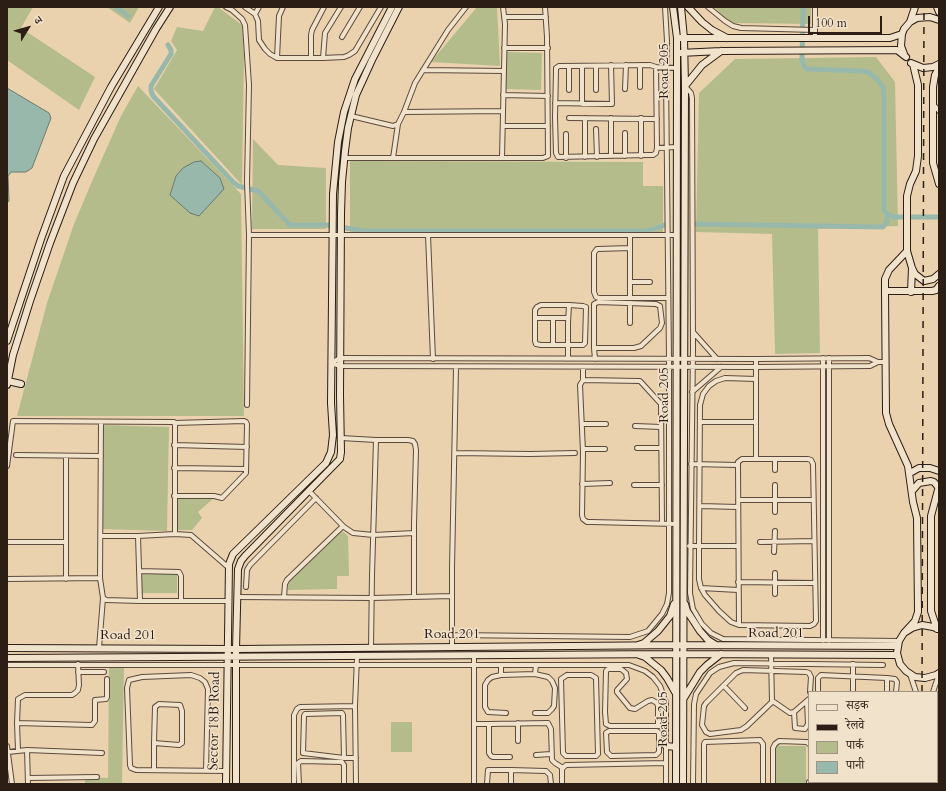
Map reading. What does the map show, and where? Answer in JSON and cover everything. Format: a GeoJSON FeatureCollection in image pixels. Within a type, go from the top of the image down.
{"type":"FeatureCollection","features":[{"type":"Feature","properties":{"kind":"main road"},"geometry":{"type":"LineString","coordinates":[[7,341],[64,176],[111,87],[159,7]]}},
{"type":"Feature","properties":{"kind":"main road"},"geometry":{"type":"LineString","coordinates":[[21,384],[7,383],[13,355],[50,242],[73,183],[94,139],[170,7]]}},
{"type":"Feature","properties":{"kind":"main road"},"geometry":{"type":"LineString","coordinates":[[229,568],[233,554],[329,458],[333,444],[331,363],[333,194],[338,142],[344,112],[355,79],[392,7]]}},
{"type":"Feature","properties":{"kind":"main road","name":"Sector 18B Road"},"geometry":{"type":"LineString","coordinates":[[236,784],[237,572],[241,561],[340,461],[341,219],[344,158],[356,95],[399,7]]}},
{"type":"Feature","properties":{"kind":"main road","name":"Road 205"},"geometry":{"type":"LineString","coordinates":[[673,7],[677,53],[676,598],[683,701],[683,784]]}},
{"type":"Feature","properties":{"kind":"main road","name":"Road 205"},"geometry":{"type":"LineString","coordinates":[[679,646],[683,599],[685,86],[684,38],[681,7]]}},
{"type":"Feature","properties":{"kind":"main road"},"geometry":{"type":"LineString","coordinates":[[688,7],[712,30],[729,38]]}},
{"type":"Feature","properties":{"kind":"main road"},"geometry":{"type":"LineString","coordinates":[[906,57],[901,46],[902,34],[910,22],[916,7]]}},
{"type":"Feature","properties":{"kind":"main road"},"geometry":{"type":"LineString","coordinates":[[937,7],[939,12]]}},
{"type":"Feature","properties":{"kind":"main road"},"geometry":{"type":"LineString","coordinates":[[910,22],[917,18],[930,17],[939,20]]}},
{"type":"Feature","properties":{"kind":"main road"},"geometry":{"type":"LineString","coordinates":[[676,38],[890,38],[902,34]]}},
{"type":"Feature","properties":{"kind":"main road"},"geometry":{"type":"LineString","coordinates":[[677,53],[794,50],[897,50],[913,64],[923,68],[933,67],[939,64]]}},
{"type":"Feature","properties":{"kind":"main road"},"geometry":{"type":"LineString","coordinates":[[685,86],[702,65],[721,51]]}},
{"type":"Feature","properties":{"kind":"main road"},"geometry":{"type":"LineString","coordinates":[[913,64],[918,85],[918,156],[916,171],[908,190],[907,251],[915,274],[924,281],[933,279],[939,274]]}},
{"type":"Feature","properties":{"kind":"main road"},"geometry":{"type":"LineString","coordinates":[[939,68],[935,75],[933,87],[933,163],[939,184]]}},
{"type":"Feature","properties":{"kind":"main road"},"geometry":{"type":"LineString","coordinates":[[907,251],[889,270],[884,291],[886,413],[908,466],[913,502],[917,518],[918,612],[915,621],[898,644],[897,655],[900,664],[906,671],[915,677],[925,678],[939,673]]}},
{"type":"Feature","properties":{"kind":"main road"},"geometry":{"type":"LineString","coordinates":[[911,292],[912,268]]}},
{"type":"Feature","properties":{"kind":"main road"},"geometry":{"type":"LineString","coordinates":[[884,291],[932,291],[936,290],[939,286]]}},
{"type":"Feature","properties":{"kind":"main road"},"geometry":{"type":"LineString","coordinates":[[910,473],[919,468],[930,468],[939,471]]}},
{"type":"Feature","properties":{"kind":"main road"},"geometry":{"type":"LineString","coordinates":[[912,490],[919,483],[931,481],[939,486],[931,516],[931,611],[938,630]]}},
{"type":"Feature","properties":{"kind":"main road","name":"Sector 18B Road"},"geometry":{"type":"LineString","coordinates":[[226,784],[229,568]]}},
{"type":"Feature","properties":{"kind":"main road"},"geometry":{"type":"LineString","coordinates":[[637,646],[651,638],[661,628],[670,616],[676,598]]}},
{"type":"Feature","properties":{"kind":"main road"},"geometry":{"type":"LineString","coordinates":[[683,599],[687,611],[700,631],[708,640],[717,646]]}},
{"type":"Feature","properties":{"kind":"main road"},"geometry":{"type":"LineString","coordinates":[[904,634],[912,628],[922,625],[933,627],[938,630]]}},
{"type":"Feature","properties":{"kind":"main road","name":"Road 201"},"geometry":{"type":"LineString","coordinates":[[7,648],[236,649],[898,644]]}},
{"type":"Feature","properties":{"kind":"main road"},"geometry":{"type":"LineString","coordinates":[[636,654],[645,657],[661,670],[673,688],[676,696]]}},
{"type":"Feature","properties":{"kind":"main road","name":"Road 201"},"geometry":{"type":"LineString","coordinates":[[7,658],[228,661],[236,658],[357,656],[636,654],[897,655]]}},
{"type":"Feature","properties":{"kind":"main road","name":"Road 205"},"geometry":{"type":"LineString","coordinates":[[676,784],[676,696],[680,654]]}},
{"type":"Feature","properties":{"kind":"main road"},"geometry":{"type":"LineString","coordinates":[[683,701],[700,672],[722,654]]}},
{"type":"Feature","properties":{"kind":"main road"},"geometry":{"type":"LineString","coordinates":[[666,746],[676,746]]}},
{"type":"Feature","properties":{"kind":"street"},"geometry":{"type":"LineString","coordinates":[[226,7],[237,14],[245,25],[249,85],[247,182],[249,235],[247,405]]}},
{"type":"Feature","properties":{"kind":"street"},"geometry":{"type":"LineString","coordinates":[[245,7],[255,14],[258,20],[259,40],[265,49],[277,58],[323,58],[352,54],[381,7]]}},
{"type":"Feature","properties":{"kind":"street"},"geometry":{"type":"LineString","coordinates":[[255,14],[259,7]]}},
{"type":"Feature","properties":{"kind":"street"},"geometry":{"type":"LineString","coordinates":[[277,58],[279,16],[283,7]]}},
{"type":"Feature","properties":{"kind":"street"},"geometry":{"type":"LineString","coordinates":[[311,58],[312,30],[324,7]]}},
{"type":"Feature","properties":{"kind":"street"},"geometry":{"type":"LineString","coordinates":[[323,58],[325,33],[341,7]]}},
{"type":"Feature","properties":{"kind":"street"},"geometry":{"type":"LineString","coordinates":[[342,37],[360,7]]}},
{"type":"Feature","properties":{"kind":"street"},"geometry":{"type":"LineString","coordinates":[[393,158],[398,124],[415,83],[448,30],[466,7]]}},
{"type":"Feature","properties":{"kind":"street"},"geometry":{"type":"LineString","coordinates":[[502,7],[504,17],[502,158]]}},
{"type":"Feature","properties":{"kind":"street"},"geometry":{"type":"LineString","coordinates":[[344,158],[546,158],[548,153],[548,48],[545,7]]}},
{"type":"Feature","properties":{"kind":"street"},"geometry":{"type":"LineString","coordinates":[[452,635],[630,637],[648,630],[662,614],[667,604],[669,593],[669,359],[667,41],[665,7]]}},
{"type":"Feature","properties":{"kind":"street"},"geometry":{"type":"LineString","coordinates":[[708,7],[725,21],[733,26],[741,28],[813,30]]}},
{"type":"Feature","properties":{"kind":"street"},"geometry":{"type":"LineString","coordinates":[[813,38],[815,7]]}},
{"type":"Feature","properties":{"kind":"street"},"geometry":{"type":"LineString","coordinates":[[504,17],[546,17]]}},
{"type":"Feature","properties":{"kind":"street"},"geometry":{"type":"LineString","coordinates":[[504,48],[548,48]]}},
{"type":"Feature","properties":{"kind":"street"},"geometry":{"type":"LineString","coordinates":[[656,67],[656,153],[653,155],[641,156],[558,157],[556,153],[556,68],[559,66],[611,65],[650,65],[656,67],[677,68]]}},
{"type":"Feature","properties":{"kind":"street"},"geometry":{"type":"LineString","coordinates":[[555,103],[612,104],[611,65]]}},
{"type":"Feature","properties":{"kind":"street"},"geometry":{"type":"LineString","coordinates":[[626,65],[626,89]]}},
{"type":"Feature","properties":{"kind":"street"},"geometry":{"type":"LineString","coordinates":[[640,65],[640,87]]}},
{"type":"Feature","properties":{"kind":"street"},"geometry":{"type":"LineString","coordinates":[[569,66],[569,90]]}},
{"type":"Feature","properties":{"kind":"street"},"geometry":{"type":"LineString","coordinates":[[582,66],[582,104]]}},
{"type":"Feature","properties":{"kind":"street"},"geometry":{"type":"LineString","coordinates":[[596,66],[596,90]]}},
{"type":"Feature","properties":{"kind":"street"},"geometry":{"type":"LineString","coordinates":[[423,70],[504,71]]}},
{"type":"Feature","properties":{"kind":"street"},"geometry":{"type":"LineString","coordinates":[[685,86],[691,93],[692,98],[690,593],[693,609],[702,624],[711,633],[723,639],[898,644]]}},
{"type":"Feature","properties":{"kind":"street"},"geometry":{"type":"LineString","coordinates":[[503,95],[548,96]]}},
{"type":"Feature","properties":{"kind":"street"},"geometry":{"type":"LineString","coordinates":[[933,104],[939,111]]}},
{"type":"Feature","properties":{"kind":"street"},"geometry":{"type":"LineString","coordinates":[[404,112],[503,111]]}},
{"type":"Feature","properties":{"kind":"street"},"geometry":{"type":"LineString","coordinates":[[351,116],[393,126],[398,124]]}},
{"type":"Feature","properties":{"kind":"street"},"geometry":{"type":"LineString","coordinates":[[569,118],[657,119]]}},
{"type":"Feature","properties":{"kind":"street"},"geometry":{"type":"LineString","coordinates":[[585,118],[585,157]]}},
{"type":"Feature","properties":{"kind":"street"},"geometry":{"type":"LineString","coordinates":[[611,118],[611,156]]}},
{"type":"Feature","properties":{"kind":"street"},"geometry":{"type":"LineString","coordinates":[[641,118],[641,156]]}},
{"type":"Feature","properties":{"kind":"street"},"geometry":{"type":"LineString","coordinates":[[503,126],[548,126]]}},
{"type":"Feature","properties":{"kind":"street"},"geometry":{"type":"LineString","coordinates":[[596,129],[597,157]]}},
{"type":"Feature","properties":{"kind":"street"},"geometry":{"type":"LineString","coordinates":[[625,133],[625,156]]}},
{"type":"Feature","properties":{"kind":"street"},"geometry":{"type":"LineString","coordinates":[[566,134],[566,158]]}},
{"type":"Feature","properties":{"kind":"street"},"geometry":{"type":"LineString","coordinates":[[657,148],[677,147]]}},
{"type":"Feature","properties":{"kind":"street"},"geometry":{"type":"LineString","coordinates":[[249,235],[677,235]]}},
{"type":"Feature","properties":{"kind":"street"},"geometry":{"type":"LineString","coordinates":[[428,235],[433,359]]}},
{"type":"Feature","properties":{"kind":"street"},"geometry":{"type":"LineString","coordinates":[[630,235],[630,323]]}},
{"type":"Feature","properties":{"kind":"street"},"geometry":{"type":"LineString","coordinates":[[594,348],[639,347],[662,326],[660,306],[658,304],[596,297],[594,292],[595,251],[601,248],[630,248]]}},
{"type":"Feature","properties":{"kind":"street"},"geometry":{"type":"LineString","coordinates":[[630,282],[650,282]]}},
{"type":"Feature","properties":{"kind":"street"},"geometry":{"type":"LineString","coordinates":[[595,359],[594,304],[598,302],[668,298]]}},
{"type":"Feature","properties":{"kind":"street"},"geometry":{"type":"LineString","coordinates":[[541,305],[568,305],[585,306],[586,308],[585,342],[583,345],[541,345],[535,342],[536,308],[541,305]]}},
{"type":"Feature","properties":{"kind":"street"},"geometry":{"type":"LineString","coordinates":[[568,305],[568,359]]}},
{"type":"Feature","properties":{"kind":"street"},"geometry":{"type":"LineString","coordinates":[[535,318],[568,318]]}},
{"type":"Feature","properties":{"kind":"street"},"geometry":{"type":"LineString","coordinates":[[553,318],[553,345]]}},
{"type":"Feature","properties":{"kind":"street"},"geometry":{"type":"LineString","coordinates":[[692,332],[717,359]]}},
{"type":"Feature","properties":{"kind":"street"},"geometry":{"type":"LineString","coordinates":[[331,363],[340,358],[869,358],[878,362],[886,362]]}},
{"type":"Feature","properties":{"kind":"street"},"geometry":{"type":"LineString","coordinates":[[823,358],[823,641]]}},
{"type":"Feature","properties":{"kind":"street"},"geometry":{"type":"LineString","coordinates":[[829,358],[830,641]]}},
{"type":"Feature","properties":{"kind":"street"},"geometry":{"type":"LineString","coordinates":[[756,359],[756,459]]}},
{"type":"Feature","properties":{"kind":"street"},"geometry":{"type":"LineString","coordinates":[[331,363],[340,366],[456,367],[829,367],[870,366],[878,362]]}},
{"type":"Feature","properties":{"kind":"street"},"geometry":{"type":"LineString","coordinates":[[452,647],[456,367]]}},
{"type":"Feature","properties":{"kind":"street"},"geometry":{"type":"LineString","coordinates":[[583,367],[583,380],[580,385],[583,449],[583,519],[587,522],[676,524]]}},
{"type":"Feature","properties":{"kind":"street"},"geometry":{"type":"LineString","coordinates":[[692,392],[721,367]]}},
{"type":"Feature","properties":{"kind":"street"},"geometry":{"type":"LineString","coordinates":[[739,626],[738,462],[742,459],[808,459],[811,460],[813,464],[816,621],[810,626],[739,626],[731,622],[719,611],[701,588],[699,546],[700,405],[703,394],[709,386],[716,381],[725,378],[756,379]]}},
{"type":"Feature","properties":{"kind":"street"},"geometry":{"type":"LineString","coordinates":[[583,380],[640,381],[661,404],[662,523]]}},
{"type":"Feature","properties":{"kind":"street"},"geometry":{"type":"LineString","coordinates":[[7,466],[13,421],[174,423],[245,422],[247,424],[245,476],[222,498],[214,496],[174,496]]}},
{"type":"Feature","properties":{"kind":"street"},"geometry":{"type":"LineString","coordinates":[[99,648],[103,598],[100,578],[101,422]]}},
{"type":"Feature","properties":{"kind":"street"},"geometry":{"type":"LineString","coordinates":[[700,422],[756,422]]}},
{"type":"Feature","properties":{"kind":"street"},"geometry":{"type":"LineString","coordinates":[[174,423],[175,534]]}},
{"type":"Feature","properties":{"kind":"street"},"geometry":{"type":"LineString","coordinates":[[582,424],[606,424]]}},
{"type":"Feature","properties":{"kind":"street"},"geometry":{"type":"LineString","coordinates":[[635,426],[661,426]]}},
{"type":"Feature","properties":{"kind":"street"},"geometry":{"type":"LineString","coordinates":[[341,438],[408,440],[413,441],[415,444],[414,597]]}},
{"type":"Feature","properties":{"kind":"street"},"geometry":{"type":"LineString","coordinates":[[371,648],[376,440]]}},
{"type":"Feature","properties":{"kind":"street"},"geometry":{"type":"LineString","coordinates":[[174,445],[247,447]]}},
{"type":"Feature","properties":{"kind":"street"},"geometry":{"type":"LineString","coordinates":[[637,448],[661,448]]}},
{"type":"Feature","properties":{"kind":"street"},"geometry":{"type":"LineString","coordinates":[[583,449],[605,449]]}},
{"type":"Feature","properties":{"kind":"street"},"geometry":{"type":"LineString","coordinates":[[455,452],[575,452]]}},
{"type":"Feature","properties":{"kind":"street"},"geometry":{"type":"LineString","coordinates":[[16,455],[101,456]]}},
{"type":"Feature","properties":{"kind":"street"},"geometry":{"type":"LineString","coordinates":[[66,456],[66,579]]}},
{"type":"Feature","properties":{"kind":"street"},"geometry":{"type":"LineString","coordinates":[[775,459],[775,470]]}},
{"type":"Feature","properties":{"kind":"street"},"geometry":{"type":"LineString","coordinates":[[691,464],[738,465]]}},
{"type":"Feature","properties":{"kind":"street"},"geometry":{"type":"LineString","coordinates":[[174,468],[246,469]]}},
{"type":"Feature","properties":{"kind":"street"},"geometry":{"type":"LineString","coordinates":[[582,484],[610,483]]}},
{"type":"Feature","properties":{"kind":"street"},"geometry":{"type":"LineString","coordinates":[[634,484],[662,485]]}},
{"type":"Feature","properties":{"kind":"street"},"geometry":{"type":"LineString","coordinates":[[775,485],[775,512]]}},
{"type":"Feature","properties":{"kind":"street"},"geometry":{"type":"LineString","coordinates":[[309,491],[343,526],[354,532],[373,534],[414,533]]}},
{"type":"Feature","properties":{"kind":"street"},"geometry":{"type":"LineString","coordinates":[[246,588],[247,570],[250,565],[316,498]]}},
{"type":"Feature","properties":{"kind":"street"},"geometry":{"type":"LineString","coordinates":[[738,500],[813,500]]}},
{"type":"Feature","properties":{"kind":"street"},"geometry":{"type":"LineString","coordinates":[[700,506],[738,507]]}},
{"type":"Feature","properties":{"kind":"street"},"geometry":{"type":"LineString","coordinates":[[284,597],[285,584],[287,580],[343,526]]}},
{"type":"Feature","properties":{"kind":"street"},"geometry":{"type":"LineString","coordinates":[[774,552],[775,531]]}},
{"type":"Feature","properties":{"kind":"street"},"geometry":{"type":"LineString","coordinates":[[101,536],[175,534],[193,536],[229,568]]}},
{"type":"Feature","properties":{"kind":"street"},"geometry":{"type":"LineString","coordinates":[[138,536],[140,601]]}},
{"type":"Feature","properties":{"kind":"street"},"geometry":{"type":"LineString","coordinates":[[760,542],[814,541]]}},
{"type":"Feature","properties":{"kind":"street"},"geometry":{"type":"LineString","coordinates":[[7,542],[66,542]]}},
{"type":"Feature","properties":{"kind":"street"},"geometry":{"type":"LineString","coordinates":[[683,546],[738,546]]}},
{"type":"Feature","properties":{"kind":"street"},"geometry":{"type":"LineString","coordinates":[[139,571],[179,572],[181,576],[181,601]]}},
{"type":"Feature","properties":{"kind":"street"},"geometry":{"type":"LineString","coordinates":[[775,574],[775,594]]}},
{"type":"Feature","properties":{"kind":"street"},"geometry":{"type":"LineString","coordinates":[[7,579],[100,578]]}},
{"type":"Feature","properties":{"kind":"street"},"geometry":{"type":"LineString","coordinates":[[738,582],[815,583]]}},
{"type":"Feature","properties":{"kind":"street"},"geometry":{"type":"LineString","coordinates":[[701,588],[738,590]]}},
{"type":"Feature","properties":{"kind":"street"},"geometry":{"type":"LineString","coordinates":[[237,597],[372,598],[452,596]]}},
{"type":"Feature","properties":{"kind":"street"},"geometry":{"type":"LineString","coordinates":[[103,598],[106,600],[140,601],[229,601]]}},
{"type":"Feature","properties":{"kind":"street"},"geometry":{"type":"LineString","coordinates":[[771,654],[772,664],[772,671],[772,702],[741,730],[710,734],[706,732],[702,725],[704,706],[736,673],[743,670],[772,671],[809,673],[811,677],[810,691]]}},
{"type":"Feature","properties":{"kind":"street"},"geometry":{"type":"LineString","coordinates":[[356,784],[355,706],[357,656]]}},
{"type":"Feature","properties":{"kind":"street"},"geometry":{"type":"LineString","coordinates":[[474,656],[474,784]]}},
{"type":"Feature","properties":{"kind":"street"},"geometry":{"type":"LineString","coordinates":[[7,665],[228,661],[236,665],[629,665],[650,674],[657,681],[666,702],[666,784]]}},
{"type":"Feature","properties":{"kind":"street"},"geometry":{"type":"LineString","coordinates":[[693,784],[694,704],[696,694],[710,673],[726,665],[734,663],[883,665]]}},
{"type":"Feature","properties":{"kind":"street"},"geometry":{"type":"LineString","coordinates":[[18,750],[17,703],[19,698],[25,695],[73,694],[78,688],[78,664]]}},
{"type":"Feature","properties":{"kind":"street"},"geometry":{"type":"LineString","coordinates":[[501,664],[501,675]]}},
{"type":"Feature","properties":{"kind":"street"},"geometry":{"type":"LineString","coordinates":[[853,664],[853,691]]}},
{"type":"Feature","properties":{"kind":"street"},"geometry":{"type":"LineString","coordinates":[[535,674],[536,665]]}},
{"type":"Feature","properties":{"kind":"street"},"geometry":{"type":"LineString","coordinates":[[574,665],[574,675]]}},
{"type":"Feature","properties":{"kind":"street"},"geometry":{"type":"LineString","coordinates":[[583,665],[583,675]]}},
{"type":"Feature","properties":{"kind":"street"},"geometry":{"type":"LineString","coordinates":[[658,726],[657,703],[652,700],[635,710],[630,708],[617,692],[617,690],[627,679],[626,673],[621,669],[608,669],[606,671],[606,724],[610,726],[658,726],[666,726]]}},
{"type":"Feature","properties":{"kind":"street"},"geometry":{"type":"LineString","coordinates":[[78,672],[104,672]]}},
{"type":"Feature","properties":{"kind":"street"},"geometry":{"type":"LineString","coordinates":[[933,691],[939,673]]}},
{"type":"Feature","properties":{"kind":"street"},"geometry":{"type":"LineString","coordinates":[[506,713],[488,712],[485,707],[486,683],[492,677],[501,675],[535,674],[548,677],[552,681],[555,688],[554,706],[552,709],[548,713],[536,713]]}},
{"type":"Feature","properties":{"kind":"street"},"geometry":{"type":"LineString","coordinates":[[910,674],[916,691]]}},
{"type":"Feature","properties":{"kind":"street"},"geometry":{"type":"LineString","coordinates":[[583,675],[591,675],[596,678],[598,754],[596,756],[566,756],[563,753],[561,679],[564,676],[583,675]]}},
{"type":"Feature","properties":{"kind":"street"},"geometry":{"type":"LineString","coordinates":[[206,770],[208,687],[206,683],[200,678],[191,676],[137,677],[129,680],[127,683],[130,766],[133,770],[226,771]]}},
{"type":"Feature","properties":{"kind":"street"},"geometry":{"type":"LineString","coordinates":[[818,691],[819,676],[895,679],[897,682],[896,691]]}},
{"type":"Feature","properties":{"kind":"street"},"geometry":{"type":"LineString","coordinates":[[887,678],[887,691]]}},
{"type":"Feature","properties":{"kind":"street"},"geometry":{"type":"LineString","coordinates":[[17,723],[92,725],[95,721],[95,700],[106,699],[108,697],[107,679]]}},
{"type":"Feature","properties":{"kind":"street"},"geometry":{"type":"LineString","coordinates":[[724,686],[744,708]]}},
{"type":"Feature","properties":{"kind":"street"},"geometry":{"type":"LineString","coordinates":[[772,702],[787,712],[794,712],[808,700]]}},
{"type":"Feature","properties":{"kind":"street"},"geometry":{"type":"LineString","coordinates":[[794,712],[795,728],[805,729],[808,724],[808,700]]}},
{"type":"Feature","properties":{"kind":"street"},"geometry":{"type":"LineString","coordinates":[[154,743],[179,745],[182,743],[182,711],[180,705],[159,704],[155,707],[154,743],[154,770]]}},
{"type":"Feature","properties":{"kind":"street"},"geometry":{"type":"LineString","coordinates":[[294,784],[294,715],[297,708],[355,706]]}},
{"type":"Feature","properties":{"kind":"street"},"geometry":{"type":"LineString","coordinates":[[344,758],[342,713],[305,714],[302,754],[344,758],[356,758]]}},
{"type":"Feature","properties":{"kind":"street"},"geometry":{"type":"LineString","coordinates":[[518,723],[518,741]]}},
{"type":"Feature","properties":{"kind":"street"},"geometry":{"type":"LineString","coordinates":[[474,724],[545,723],[549,725],[551,729],[552,760],[563,768]]}},
{"type":"Feature","properties":{"kind":"street"},"geometry":{"type":"LineString","coordinates":[[490,724],[490,754],[493,757],[510,757]]}},
{"type":"Feature","properties":{"kind":"street"},"geometry":{"type":"LineString","coordinates":[[658,754],[611,756],[607,752],[606,734],[609,731],[657,731],[659,733],[658,754],[660,756],[660,763]]}},
{"type":"Feature","properties":{"kind":"street"},"geometry":{"type":"LineString","coordinates":[[704,784],[705,742],[760,740],[763,744],[763,784]]}},
{"type":"Feature","properties":{"kind":"street"},"geometry":{"type":"LineString","coordinates":[[774,784],[773,748],[775,744],[779,742],[808,742]]}},
{"type":"Feature","properties":{"kind":"street"},"geometry":{"type":"LineString","coordinates":[[7,746],[12,784]]}},
{"type":"Feature","properties":{"kind":"street"},"geometry":{"type":"LineString","coordinates":[[27,750],[28,784]]}},
{"type":"Feature","properties":{"kind":"street"},"geometry":{"type":"LineString","coordinates":[[8,752],[27,750],[102,753]]}},
{"type":"Feature","properties":{"kind":"street"},"geometry":{"type":"LineString","coordinates":[[536,755],[551,754]]}},
{"type":"Feature","properties":{"kind":"street"},"geometry":{"type":"LineString","coordinates":[[299,784],[298,763],[301,761],[342,762],[344,765],[344,784]]}},
{"type":"Feature","properties":{"kind":"street"},"geometry":{"type":"LineString","coordinates":[[563,768],[570,764],[666,763]]}},
{"type":"Feature","properties":{"kind":"street"},"geometry":{"type":"LineString","coordinates":[[562,784],[563,768]]}},
{"type":"Feature","properties":{"kind":"street"},"geometry":{"type":"LineString","coordinates":[[487,784],[488,770],[544,771],[550,776],[551,784]]}},
{"type":"Feature","properties":{"kind":"street"},"geometry":{"type":"LineString","coordinates":[[511,770],[511,784]]}},
{"type":"Feature","properties":{"kind":"street"},"geometry":{"type":"LineString","coordinates":[[28,778],[97,778]]}},
{"type":"Feature","properties":{"kind":"green space"},"geometry":{"type":"Polygon","coordinates":[[[7,7],[33,7],[21,28],[95,77],[79,110],[7,60],[7,7]]]}},
{"type":"Feature","properties":{"kind":"green space"},"geometry":{"type":"Polygon","coordinates":[[[107,7],[139,7],[130,23],[107,7]]]}},
{"type":"Feature","properties":{"kind":"green space"},"geometry":{"type":"Polygon","coordinates":[[[215,7],[218,7],[242,25],[244,54],[242,185],[154,89],[177,50],[171,41],[177,27],[203,31],[215,7]]]}},
{"type":"Feature","properties":{"kind":"green space"},"geometry":{"type":"Polygon","coordinates":[[[477,7],[497,7],[500,66],[431,62],[477,7]]]}},
{"type":"Feature","properties":{"kind":"green space"},"geometry":{"type":"Polygon","coordinates":[[[714,7],[811,7],[811,24],[731,23],[714,7]]]}},
{"type":"Feature","properties":{"kind":"green space"},"geometry":{"type":"Polygon","coordinates":[[[507,52],[542,53],[541,90],[506,89],[507,52]]]}},
{"type":"Feature","properties":{"kind":"green space"},"geometry":{"type":"Polygon","coordinates":[[[876,57],[895,82],[898,226],[818,229],[820,353],[775,354],[772,234],[696,232],[699,93],[735,59],[876,57]]]}},
{"type":"Feature","properties":{"kind":"green space"},"geometry":{"type":"Polygon","coordinates":[[[138,86],[241,194],[244,416],[17,416],[47,303],[74,224],[121,116],[138,86]]]}},
{"type":"Feature","properties":{"kind":"green space"},"geometry":{"type":"Polygon","coordinates":[[[253,139],[278,165],[326,168],[326,229],[252,229],[253,139]]]}},
{"type":"Feature","properties":{"kind":"green space"},"geometry":{"type":"Polygon","coordinates":[[[350,161],[643,162],[643,186],[663,186],[663,235],[350,233],[350,161]]]}},
{"type":"Feature","properties":{"kind":"green space"},"geometry":{"type":"Polygon","coordinates":[[[104,425],[169,427],[167,531],[102,529],[104,425]]]}},
{"type":"Feature","properties":{"kind":"green space"},"geometry":{"type":"Polygon","coordinates":[[[176,497],[215,497],[198,512],[202,518],[192,530],[177,530],[176,497]]]}},
{"type":"Feature","properties":{"kind":"green space"},"geometry":{"type":"Polygon","coordinates":[[[342,531],[348,536],[349,576],[337,576],[337,589],[288,590],[288,583],[342,531]]]}},
{"type":"Feature","properties":{"kind":"green space"},"geometry":{"type":"Polygon","coordinates":[[[141,573],[177,573],[177,593],[141,593],[141,573]]]}},
{"type":"Feature","properties":{"kind":"green space"},"geometry":{"type":"Polygon","coordinates":[[[109,666],[124,667],[122,784],[85,784],[85,777],[108,778],[109,666]]]}},
{"type":"Feature","properties":{"kind":"green space"},"geometry":{"type":"Polygon","coordinates":[[[391,722],[412,722],[412,752],[391,752],[391,722]]]}},
{"type":"Feature","properties":{"kind":"green space"},"geometry":{"type":"Polygon","coordinates":[[[776,746],[806,746],[806,784],[776,784],[776,746]]]}},
{"type":"Feature","properties":{"kind":"water"},"geometry":{"type":"Polygon","coordinates":[[[7,88],[49,113],[51,118],[32,168],[26,172],[11,172],[8,176],[9,201],[7,203],[7,88]]]}},
{"type":"Feature","properties":{"kind":"water"},"geometry":{"type":"Polygon","coordinates":[[[201,161],[220,178],[224,189],[199,216],[190,213],[170,195],[176,176],[183,168],[194,162],[201,161]]]}},
{"type":"Feature","properties":{"kind":"waterway"},"geometry":{"type":"LineString","coordinates":[[116,7],[128,16]]}},
{"type":"Feature","properties":{"kind":"waterway"},"geometry":{"type":"LineString","coordinates":[[803,7],[802,60],[804,66],[807,69],[868,72],[877,79],[883,87],[884,210],[887,214],[894,217],[939,217]]}},
{"type":"Feature","properties":{"kind":"waterway"},"geometry":{"type":"LineString","coordinates":[[168,45],[171,50],[171,54],[151,86],[153,96],[233,182],[238,186],[258,191],[290,225],[326,225],[366,231],[647,231],[665,225]]}},
{"type":"Feature","properties":{"kind":"waterway"},"geometry":{"type":"LineString","coordinates":[[695,224],[883,227],[887,222],[887,214]]}},
{"type":"Feature","properties":{"kind":"railway"},"geometry":{"type":"LineString","coordinates":[[922,691],[924,7]]}}]}
